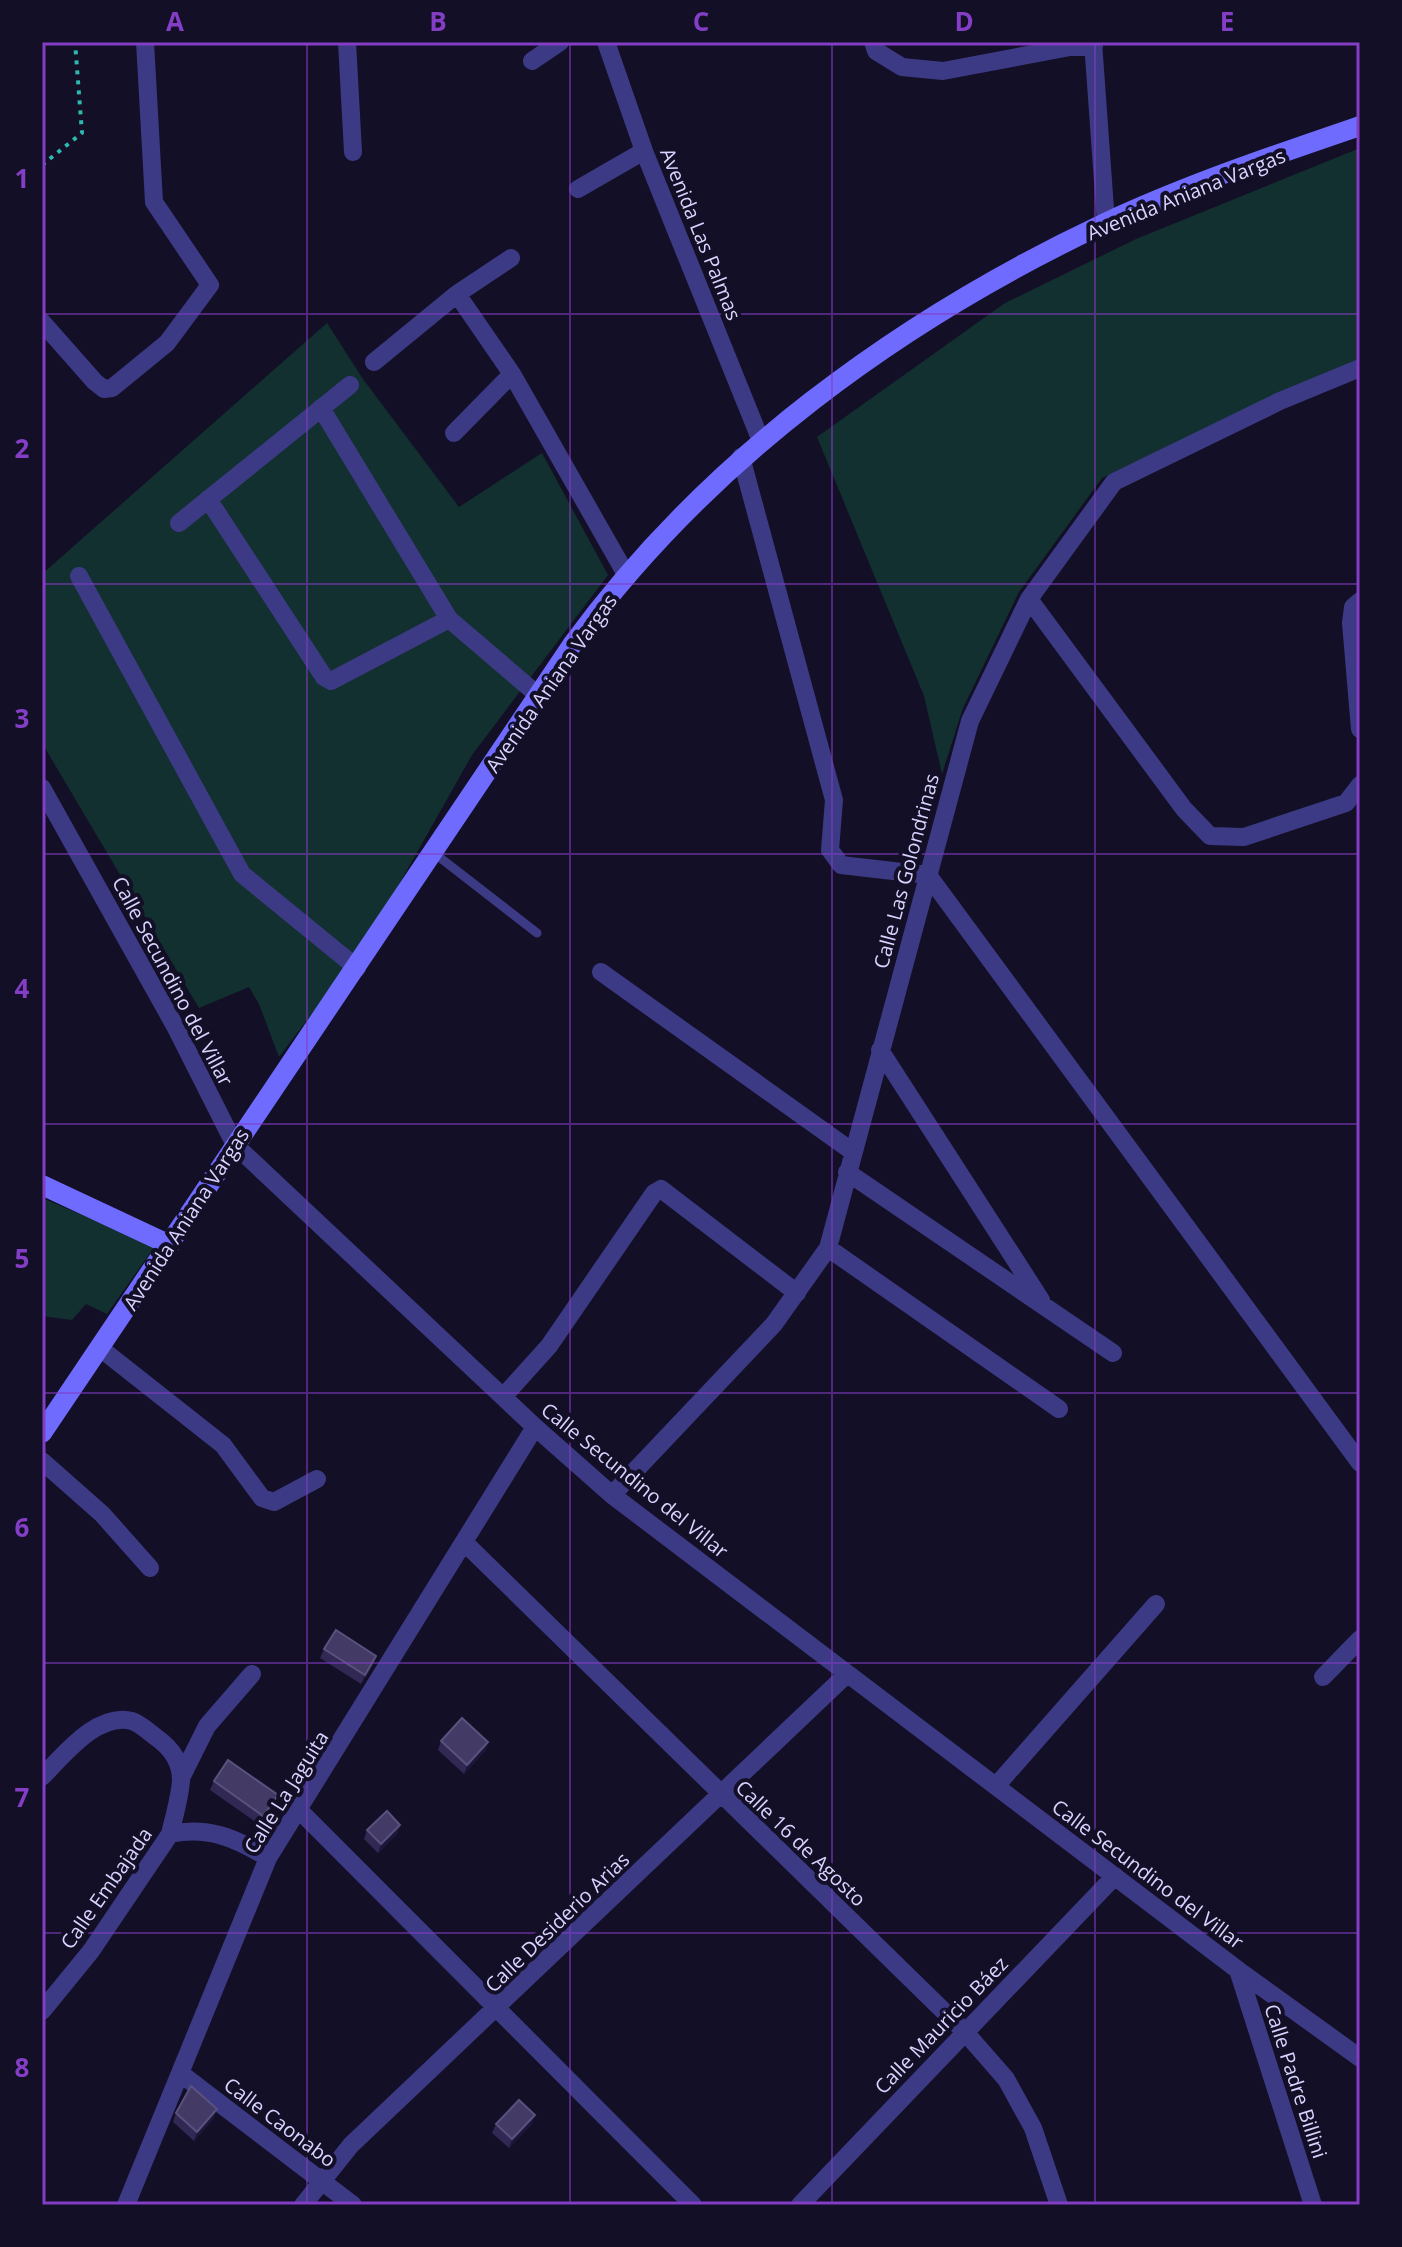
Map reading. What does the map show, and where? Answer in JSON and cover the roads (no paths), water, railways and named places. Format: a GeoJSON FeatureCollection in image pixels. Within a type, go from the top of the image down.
{"type":"FeatureCollection","features":[{"type":"Feature","properties":{"kind":"main road","name":"Avenida Aniana Vargas"},"geometry":{"type":"LineString","coordinates":[[42,1433],[596,612],[741,457],[869,359],[983,287],[1106,223],[1360,126]]}},
{"type":"Feature","properties":{"kind":"main road"},"geometry":{"type":"LineString","coordinates":[[42,1185],[170,1245]]}},
{"type":"Feature","properties":{"kind":"street"},"geometry":{"type":"LineString","coordinates":[[42,322],[95,382],[104,389],[112,388],[167,343],[210,285],[154,202],[145,42]]}},
{"type":"Feature","properties":{"kind":"street"},"geometry":{"type":"LineString","coordinates":[[347,42],[353,152]]}},
{"type":"Feature","properties":{"kind":"street"},"geometry":{"type":"LineString","coordinates":[[532,61],[560,42]]}},
{"type":"Feature","properties":{"kind":"street","name":"Avenida Las Palmas"},"geometry":{"type":"LineString","coordinates":[[606,42],[644,151],[761,441]]}},
{"type":"Feature","properties":{"kind":"street"},"geometry":{"type":"LineString","coordinates":[[873,42],[876,51],[902,67],[943,71],[1094,44],[1106,223]]}},
{"type":"Feature","properties":{"kind":"street"},"geometry":{"type":"LineString","coordinates":[[578,189],[644,151]]}},
{"type":"Feature","properties":{"kind":"street"},"geometry":{"type":"LineString","coordinates":[[374,362],[457,294],[511,258]]}},
{"type":"Feature","properties":{"kind":"street"},"geometry":{"type":"LineString","coordinates":[[457,294],[512,374],[627,576]]}},
{"type":"Feature","properties":{"kind":"street","name":"Calle Las Golondrinas"},"geometry":{"type":"LineString","coordinates":[[612,1495],[774,1324],[828,1248],[970,721],[1029,599],[1114,482],[1280,401],[1360,368]]}},
{"type":"Feature","properties":{"kind":"street"},"geometry":{"type":"LineString","coordinates":[[454,433],[512,374]]}},
{"type":"Feature","properties":{"kind":"street"},"geometry":{"type":"LineString","coordinates":[[179,523],[350,385]]}},
{"type":"Feature","properties":{"kind":"street"},"geometry":{"type":"LineString","coordinates":[[321,408],[449,619],[539,696]]}},
{"type":"Feature","properties":{"kind":"street"},"geometry":{"type":"LineString","coordinates":[[741,457],[834,800],[830,850],[833,858],[841,865],[928,875],[1360,1463]]}},
{"type":"Feature","properties":{"kind":"street"},"geometry":{"type":"LineString","coordinates":[[208,499],[324,677],[331,681],[449,619]]}},
{"type":"Feature","properties":{"kind":"street"},"geometry":{"type":"LineString","coordinates":[[79,576],[242,874],[357,968]]}},
{"type":"Feature","properties":{"kind":"street"},"geometry":{"type":"LineString","coordinates":[[1029,599],[1184,809],[1210,836],[1244,837],[1346,803],[1360,785]]}},
{"type":"Feature","properties":{"kind":"street"},"geometry":{"type":"LineString","coordinates":[[1360,601],[1353,607],[1351,623],[1360,729]]}},
{"type":"Feature","properties":{"kind":"street","name":"Calle Secundino del Villar"},"geometry":{"type":"LineString","coordinates":[[42,788],[178,1032],[235,1145],[535,1427],[612,1495],[846,1675],[1360,2058]]}},
{"type":"Feature","properties":{"kind":"street"},"geometry":{"type":"LineString","coordinates":[[601,972],[853,1152]]}},
{"type":"Feature","properties":{"kind":"street"},"geometry":{"type":"LineString","coordinates":[[880,1050],[1046,1307]]}},
{"type":"Feature","properties":{"kind":"street"},"geometry":{"type":"LineString","coordinates":[[847,1172],[1113,1353]]}},
{"type":"Feature","properties":{"kind":"street"},"geometry":{"type":"LineString","coordinates":[[503,1397],[549,1346],[654,1193],[661,1189],[797,1293]]}},
{"type":"Feature","properties":{"kind":"street"},"geometry":{"type":"LineString","coordinates":[[828,1248],[1059,1409]]}},
{"type":"Feature","properties":{"kind":"street"},"geometry":{"type":"LineString","coordinates":[[100,1348],[223,1445],[262,1498],[274,1502],[317,1479]]}},
{"type":"Feature","properties":{"kind":"street","name":"Calle La Jaguita"},"geometry":{"type":"LineString","coordinates":[[126,2205],[268,1858],[300,1811],[535,1427]]}},
{"type":"Feature","properties":{"kind":"street"},"geometry":{"type":"LineString","coordinates":[[42,1461],[102,1514],[150,1568]]}},
{"type":"Feature","properties":{"kind":"street","name":"Calle 16 de Agosto"},"geometry":{"type":"LineString","coordinates":[[465,1543],[965,2032],[1006,2079],[1033,2128],[1059,2205]]}},
{"type":"Feature","properties":{"kind":"street"},"geometry":{"type":"LineString","coordinates":[[996,1786],[1156,1604]]}},
{"type":"Feature","properties":{"kind":"street"},"geometry":{"type":"LineString","coordinates":[[1323,1677],[1360,1639]]}},
{"type":"Feature","properties":{"kind":"street"},"geometry":{"type":"LineString","coordinates":[[170,1834],[181,1778],[207,1726],[252,1674]]}},
{"type":"Feature","properties":{"kind":"street","name":"Calle Desiderio Arias"},"geometry":{"type":"LineString","coordinates":[[303,2205],[351,2145],[846,1675]]}},
{"type":"Feature","properties":{"kind":"street"},"geometry":{"type":"LineString","coordinates":[[42,1777],[80,1741],[117,1719],[135,1722],[167,1746],[176,1759],[181,1778]]}},
{"type":"Feature","properties":{"kind":"street"},"geometry":{"type":"LineString","coordinates":[[300,1811],[693,2205]]}},
{"type":"Feature","properties":{"kind":"street","name":"Calle Embajada"},"geometry":{"type":"LineString","coordinates":[[42,2011],[91,1951],[170,1834],[193,1829],[221,1834],[268,1858]]}},
{"type":"Feature","properties":{"kind":"street","name":"Calle Mauricio Báez"},"geometry":{"type":"LineString","coordinates":[[800,2205],[1115,1876]]}},
{"type":"Feature","properties":{"kind":"street","name":"Calle Padre Billini"},"geometry":{"type":"LineString","coordinates":[[1238,1970],[1313,2205]]}},
{"type":"Feature","properties":{"kind":"street","name":"Calle Caonabo"},"geometry":{"type":"LineString","coordinates":[[180,2073],[353,2205]]}},
{"type":"Feature","properties":{"kind":"lane"},"geometry":{"type":"LineString","coordinates":[[434,853],[537,933]]}}]}
